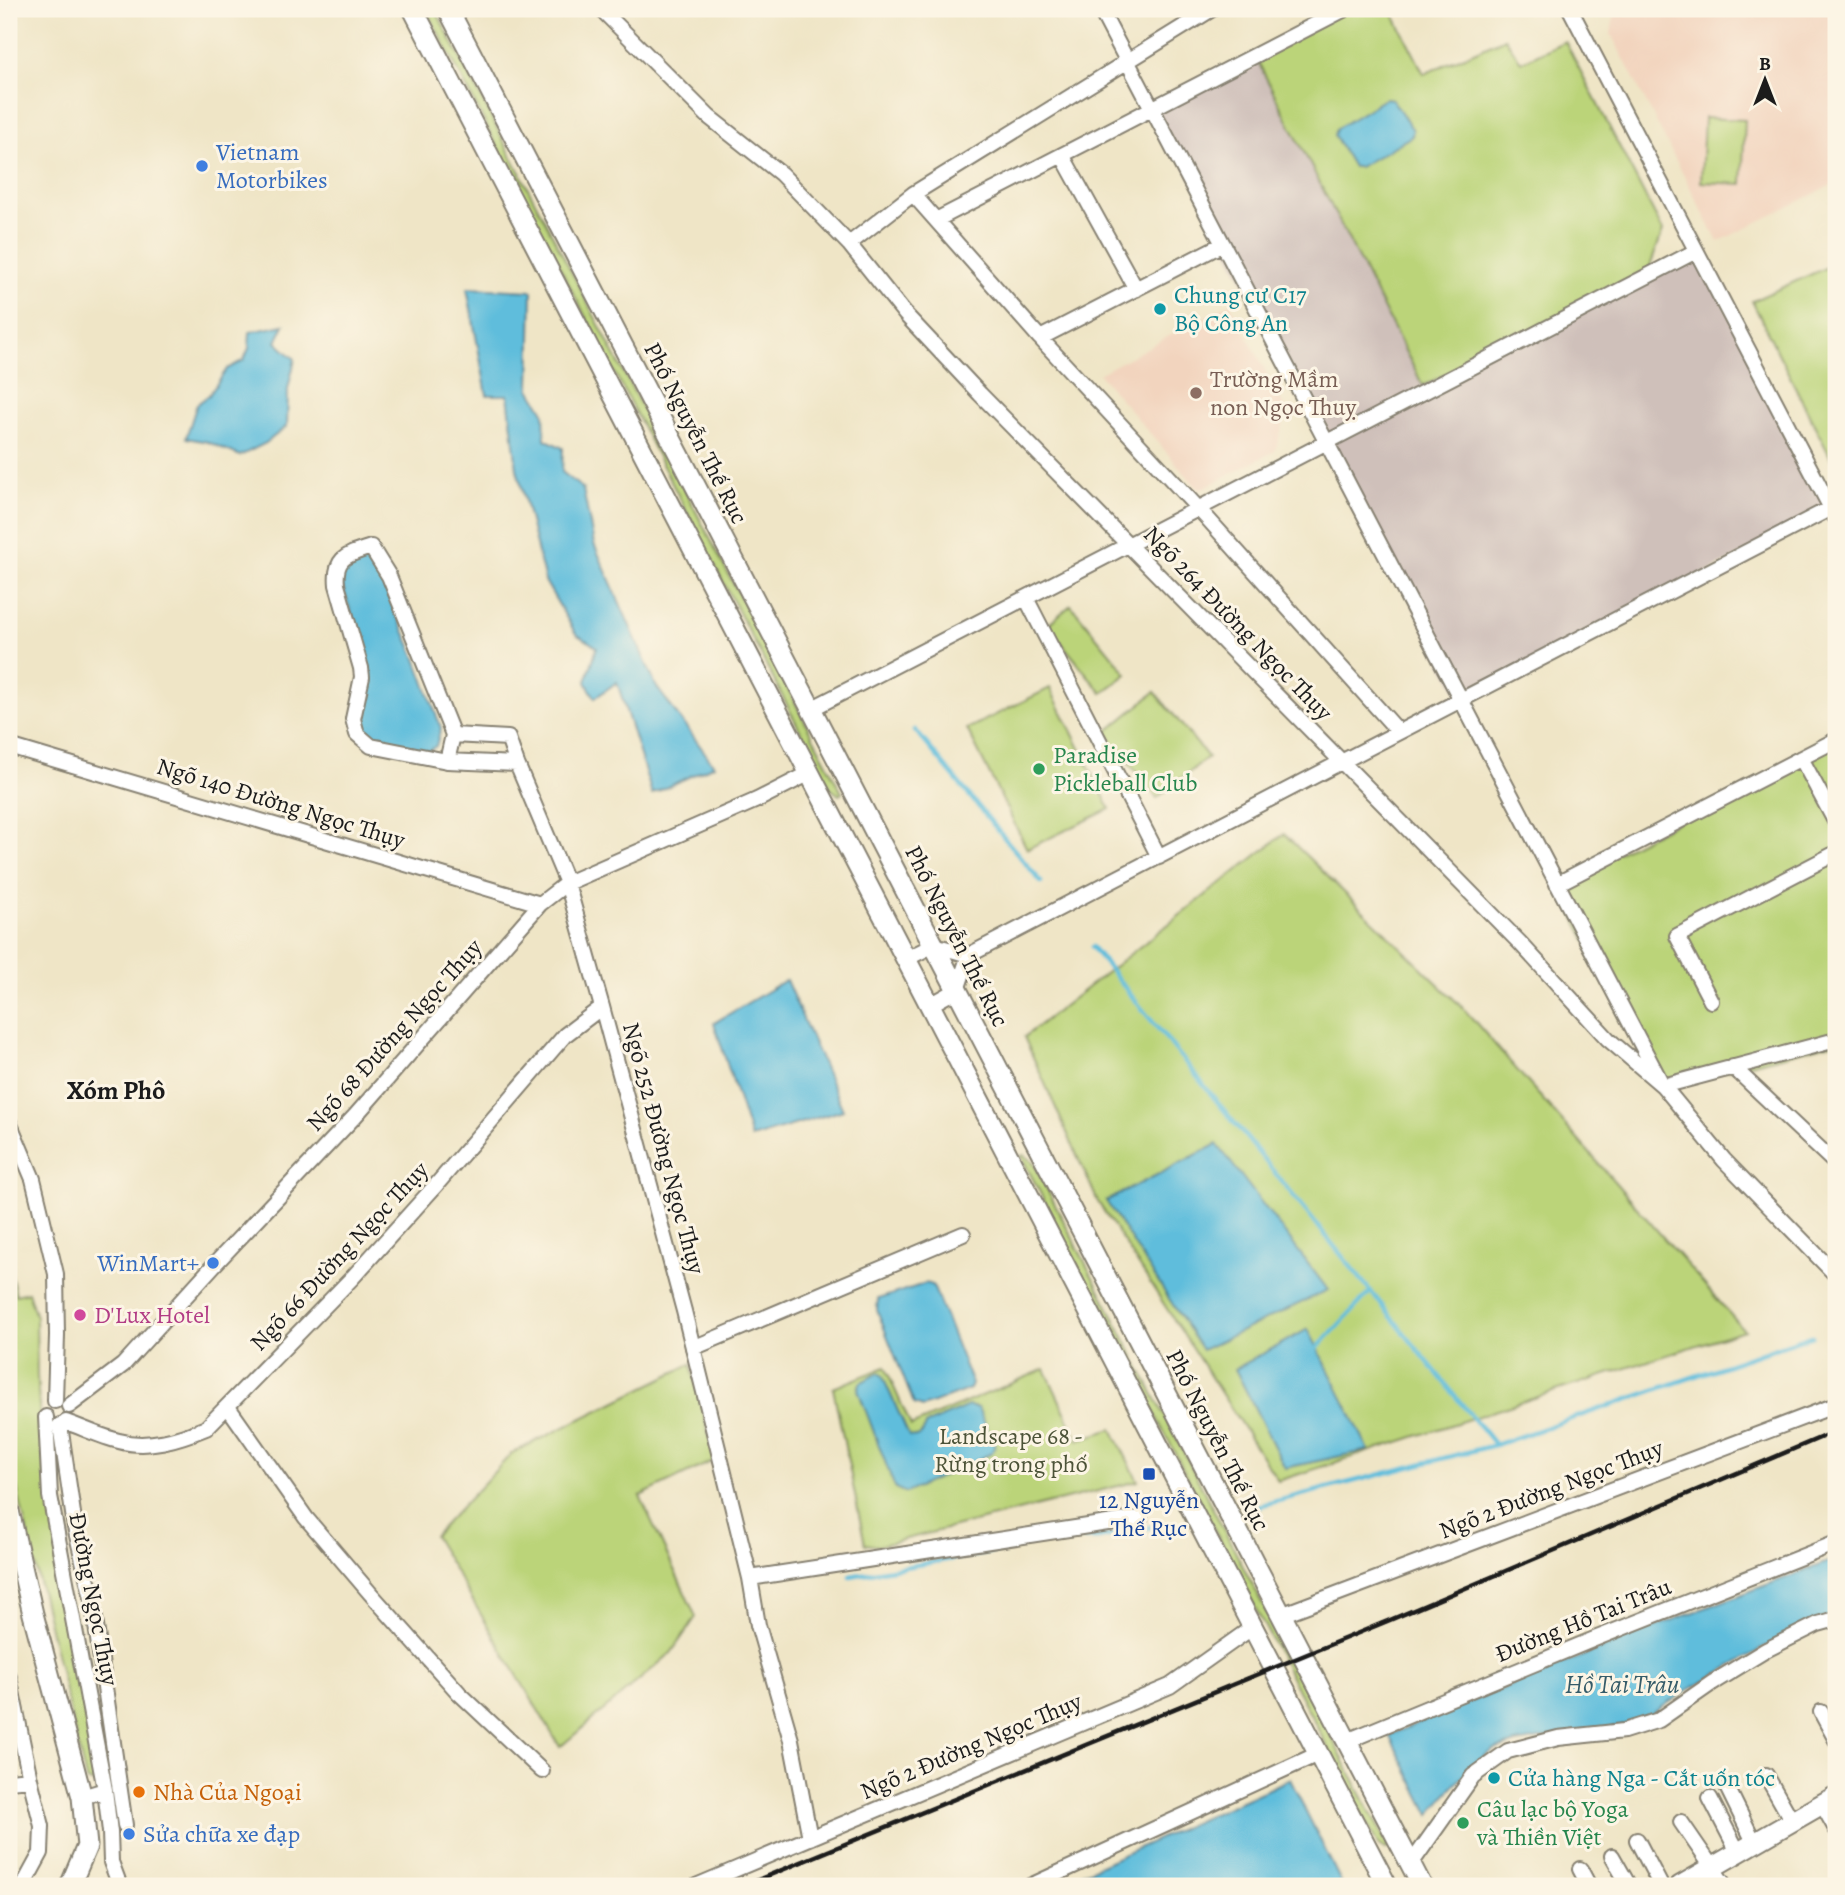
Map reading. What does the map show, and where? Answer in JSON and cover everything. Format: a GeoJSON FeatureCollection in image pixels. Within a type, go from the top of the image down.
{"type":"FeatureCollection","features":[{"type":"Feature","properties":{"kind":"main road"},"geometry":{"type":"LineString","coordinates":[[413,9],[1386,1886]]}},
{"type":"Feature","properties":{"kind":"main road","name":"Phố Nguyễn Thế Rục"},"geometry":{"type":"LineString","coordinates":[[448,9],[1422,1886]]}},
{"type":"Feature","properties":{"kind":"main road"},"geometry":{"type":"LineString","coordinates":[[9,1511],[33,1614],[82,1797],[87,1846],[70,1886]]}},
{"type":"Feature","properties":{"kind":"main road"},"geometry":{"type":"LineString","coordinates":[[1697,1879],[1746,1847],[1829,1800]]}},
{"type":"Feature","properties":{"kind":"street"},"geometry":{"type":"LineString","coordinates":[[9,14],[11,9]]}},
{"type":"Feature","properties":{"kind":"street","name":"Ngõ 264 Đường Ngọc Thụy"},"geometry":{"type":"LineString","coordinates":[[601,9],[709,117],[781,174],[849,244],[915,324],[980,394],[1521,944],[1608,1039],[1662,1086],[1724,1160],[1836,1275]]}},
{"type":"Feature","properties":{"kind":"street"},"geometry":{"type":"LineString","coordinates":[[1100,9],[1662,1086],[1836,1040]]}},
{"type":"Feature","properties":{"kind":"street"},"geometry":{"type":"LineString","coordinates":[[849,244],[913,194],[1212,9]]}},
{"type":"Feature","properties":{"kind":"street"},"geometry":{"type":"LineString","coordinates":[[936,220],[1345,9]]}},
{"type":"Feature","properties":{"kind":"street"},"geometry":{"type":"LineString","coordinates":[[930,1004],[957,990],[969,956],[1461,700],[1834,513],[1570,9]]}},
{"type":"Feature","properties":{"kind":"street"},"geometry":{"type":"LineString","coordinates":[[1062,155],[1136,289]]}},
{"type":"Feature","properties":{"kind":"street"},"geometry":{"type":"LineString","coordinates":[[913,194],[1040,338],[1199,509],[1399,732]]}},
{"type":"Feature","properties":{"kind":"street"},"geometry":{"type":"LineString","coordinates":[[1040,338],[1223,244]]}},
{"type":"Feature","properties":{"kind":"street"},"geometry":{"type":"LineString","coordinates":[[811,709],[1696,251]]}},
{"type":"Feature","properties":{"kind":"street"},"geometry":{"type":"LineString","coordinates":[[447,761],[453,735],[389,576],[371,548],[344,557],[338,564],[337,585],[362,677],[354,719],[357,734],[371,746],[447,761],[517,764]]}},
{"type":"Feature","properties":{"kind":"street"},"geometry":{"type":"LineString","coordinates":[[1026,598],[1159,857]]}},
{"type":"Feature","properties":{"kind":"street","name":"Ngõ 252 Đường Ngọc Thụy"},"geometry":{"type":"LineString","coordinates":[[453,735],[508,738],[567,883],[603,1007],[693,1348],[750,1578],[758,1625],[791,1740],[810,1838]]}},
{"type":"Feature","properties":{"kind":"street"},"geometry":{"type":"LineString","coordinates":[[1557,884],[1836,740]]}},
{"type":"Feature","properties":{"kind":"street","name":"Ngõ 140 Đường Ngọc Thụy"},"geometry":{"type":"LineString","coordinates":[[9,746],[540,904]]}},
{"type":"Feature","properties":{"kind":"street"},"geometry":{"type":"LineString","coordinates":[[1801,758],[1836,823]]}},
{"type":"Feature","properties":{"kind":"street","name":"Ngõ 68 Đường Ngọc Thụy"},"geometry":{"type":"LineString","coordinates":[[69,1406],[123,1366],[355,1116],[540,904],[567,883],[757,800],[810,773]]}},
{"type":"Feature","properties":{"kind":"street"},"geometry":{"type":"LineString","coordinates":[[1711,1000],[1677,936],[1836,853]]}},
{"type":"Feature","properties":{"kind":"street"},"geometry":{"type":"LineString","coordinates":[[906,959],[934,945],[969,956]]}},
{"type":"Feature","properties":{"kind":"street","name":"Ngõ 66 Đường Ngọc Thụy"},"geometry":{"type":"LineString","coordinates":[[63,1423],[119,1442],[153,1443],[182,1438],[206,1429],[363,1266],[565,1035],[603,1007]]}},
{"type":"Feature","properties":{"kind":"street"},"geometry":{"type":"LineString","coordinates":[[1733,1067],[1836,1164]]}},
{"type":"Feature","properties":{"kind":"street"},"geometry":{"type":"LineString","coordinates":[[9,1122],[33,1179],[55,1274],[55,1401]]}},
{"type":"Feature","properties":{"kind":"street"},"geometry":{"type":"LineString","coordinates":[[693,1348],[962,1234]]}},
{"type":"Feature","properties":{"kind":"street"},"geometry":{"type":"LineString","coordinates":[[55,1401],[65,1402],[69,1406],[70,1417],[63,1423],[55,1425],[46,1417],[49,1404],[55,1401]]}},
{"type":"Feature","properties":{"kind":"street","name":"Ngõ 2 Đường Ngọc Thụy"},"geometry":{"type":"LineString","coordinates":[[1281,1615],[1836,1405]]}},
{"type":"Feature","properties":{"kind":"street"},"geometry":{"type":"LineString","coordinates":[[228,1407],[306,1518],[370,1593],[459,1693],[542,1771]]}},
{"type":"Feature","properties":{"kind":"street","name":"Đường Ngọc Thụy"},"geometry":{"type":"LineString","coordinates":[[46,1417],[50,1496],[105,1790],[111,1862],[120,1886]]}},
{"type":"Feature","properties":{"kind":"street"},"geometry":{"type":"LineString","coordinates":[[63,1423],[75,1527],[90,1588],[125,1825]]}},
{"type":"Feature","properties":{"kind":"street"},"geometry":{"type":"LineString","coordinates":[[750,1578],[1140,1518]]}},
{"type":"Feature","properties":{"kind":"street","name":"Đường Hồ Tai Trâu"},"geometry":{"type":"LineString","coordinates":[[1347,1741],[1836,1543]]}},
{"type":"Feature","properties":{"kind":"street"},"geometry":{"type":"LineString","coordinates":[[1411,1864],[1473,1776],[1508,1751],[1558,1738],[1624,1731],[1659,1720],[1766,1650],[1818,1624],[1836,1619]]}},
{"type":"Feature","properties":{"kind":"street","name":"Ngõ 2 Đường Ngọc Thụy"},"geometry":{"type":"LineString","coordinates":[[696,1886],[1170,1686],[1253,1628]]}},
{"type":"Feature","properties":{"kind":"street"},"geometry":{"type":"LineString","coordinates":[[9,1677],[30,1779],[43,1826],[41,1853],[23,1886]]}},
{"type":"Feature","properties":{"kind":"street"},"geometry":{"type":"LineString","coordinates":[[1821,1712],[1836,1740]]}},
{"type":"Feature","properties":{"kind":"street"},"geometry":{"type":"LineString","coordinates":[[1030,1886],[1318,1754]]}},
{"type":"Feature","properties":{"kind":"street"},"geometry":{"type":"LineString","coordinates":[[1766,1775],[1792,1822]]}},
{"type":"Feature","properties":{"kind":"street"},"geometry":{"type":"LineString","coordinates":[[9,1781],[30,1779]]}},
{"type":"Feature","properties":{"kind":"street"},"geometry":{"type":"LineString","coordinates":[[1728,1789],[1746,1847]]}},
{"type":"Feature","properties":{"kind":"street"},"geometry":{"type":"LineString","coordinates":[[82,1797],[105,1790]]}},
{"type":"Feature","properties":{"kind":"street"},"geometry":{"type":"LineString","coordinates":[[1710,1798],[1746,1847]]}},
{"type":"Feature","properties":{"kind":"street"},"geometry":{"type":"LineString","coordinates":[[1829,1800],[1836,1829]]}},
{"type":"Feature","properties":{"kind":"street"},"geometry":{"type":"LineString","coordinates":[[1682,1822],[1697,1879],[1725,1886]]}},
{"type":"Feature","properties":{"kind":"street"},"geometry":{"type":"LineString","coordinates":[[1637,1840],[1661,1886]]}},
{"type":"Feature","properties":{"kind":"street"},"geometry":{"type":"LineString","coordinates":[[87,1846],[111,1862]]}},
{"type":"Feature","properties":{"kind":"street"},"geometry":{"type":"LineString","coordinates":[[1612,1856],[1629,1886]]}},
{"type":"Feature","properties":{"kind":"street"},"geometry":{"type":"LineString","coordinates":[[1580,1869],[1589,1886]]}},
{"type":"Feature","properties":{"kind":"shaded area"},"geometry":{"type":"Polygon","coordinates":[[[1615,9],[1836,9],[1836,183],[1718,242],[1611,34],[1615,9]]]}},
{"type":"Feature","properties":{"kind":"shaded area"},"geometry":{"type":"Polygon","coordinates":[[[1255,56],[1423,385],[1696,251],[1831,508],[1461,700],[1153,108],[1255,56]]]}},
{"type":"Feature","properties":{"kind":"shaded area","name":"Trường Mầm non Ngọc Thuỵ"},"geometry":{"type":"Polygon","coordinates":[[[1230,303],[1287,412],[1275,451],[1199,490],[1099,374],[1230,303]]]}},
{"type":"Feature","properties":{"kind":"green space"},"geometry":{"type":"Polygon","coordinates":[[[426,9],[435,9],[842,793],[839,795],[830,788],[426,9]]]}},
{"type":"Feature","properties":{"kind":"green space"},"geometry":{"type":"Polygon","coordinates":[[[1345,9],[1391,9],[1424,74],[1505,38],[1521,62],[1565,41],[1663,231],[1649,269],[1423,386],[1255,56],[1345,9]]]}},
{"type":"Feature","properties":{"kind":"green space"},"geometry":{"type":"Polygon","coordinates":[[[1704,118],[1745,120],[1742,184],[1701,182],[1704,118]]]}},
{"type":"Feature","properties":{"kind":"green space"},"geometry":{"type":"Polygon","coordinates":[[[1836,263],[1836,468],[1752,301],[1836,263]]]}},
{"type":"Feature","properties":{"kind":"green space"},"geometry":{"type":"Polygon","coordinates":[[[1071,605],[1127,674],[1102,693],[1047,625],[1071,605]]]}},
{"type":"Feature","properties":{"kind":"green space","name":"Paradise Pickleball Club"},"geometry":{"type":"Polygon","coordinates":[[[1050,688],[1110,809],[1027,849],[967,729],[1050,688]]]}},
{"type":"Feature","properties":{"kind":"green space"},"geometry":{"type":"Polygon","coordinates":[[[1155,692],[1208,757],[1157,798],[1105,733],[1155,692]]]}},
{"type":"Feature","properties":{"kind":"green space"},"geometry":{"type":"Polygon","coordinates":[[[1836,740],[1836,1042],[1663,1086],[1557,884],[1836,740]]]}},
{"type":"Feature","properties":{"kind":"green space"},"geometry":{"type":"Polygon","coordinates":[[[1284,834],[1463,1008],[1744,1330],[1278,1481],[1098,1202],[1024,1037],[1284,834]]]}},
{"type":"Feature","properties":{"kind":"green space"},"geometry":{"type":"Polygon","coordinates":[[[1024,1155],[1033,1162],[1389,1848],[1378,1845],[1021,1156],[1024,1155]]]}},
{"type":"Feature","properties":{"kind":"green space"},"geometry":{"type":"Polygon","coordinates":[[[9,1267],[16,1295],[28,1292],[36,1317],[42,1448],[94,1782],[86,1780],[9,1455],[9,1267]]]}},
{"type":"Feature","properties":{"kind":"green space"},"geometry":{"type":"Polygon","coordinates":[[[691,1364],[715,1460],[640,1496],[696,1617],[671,1653],[560,1747],[434,1536],[512,1453],[691,1364]]]}},
{"type":"Feature","properties":{"kind":"green space","name":"Landscape 68 - Rừng trong phố"},"geometry":{"type":"Polygon","coordinates":[[[885,1367],[911,1426],[1045,1369],[1078,1440],[1112,1429],[1138,1481],[878,1546],[865,1544],[833,1388],[885,1367]]]}},
{"type":"Feature","properties":{"kind":"water"},"geometry":{"type":"Polygon","coordinates":[[[1386,98],[1392,99],[1413,130],[1412,136],[1359,167],[1353,167],[1334,135],[1336,129],[1386,98]]]}},
{"type":"Feature","properties":{"kind":"water"},"geometry":{"type":"Polygon","coordinates":[[[467,288],[532,291],[530,389],[544,412],[545,439],[563,448],[562,472],[583,489],[594,544],[656,686],[714,765],[652,794],[617,682],[595,698],[586,682],[597,647],[576,634],[545,581],[517,469],[508,395],[487,395],[467,288]]]}},
{"type":"Feature","properties":{"kind":"water"},"geometry":{"type":"Polygon","coordinates":[[[284,325],[276,342],[295,359],[288,389],[287,426],[266,443],[240,456],[208,442],[186,438],[197,404],[209,395],[227,369],[244,360],[249,348],[250,332],[284,325]]]}},
{"type":"Feature","properties":{"kind":"water"},"geometry":{"type":"Polygon","coordinates":[[[359,557],[371,557],[414,653],[441,728],[436,746],[427,752],[379,740],[364,730],[361,723],[369,669],[342,585],[345,563],[359,557]]]}},
{"type":"Feature","properties":{"kind":"water"},"geometry":{"type":"Polygon","coordinates":[[[786,980],[843,1110],[751,1138],[714,1023],[786,980]]]}},
{"type":"Feature","properties":{"kind":"water"},"geometry":{"type":"Polygon","coordinates":[[[1217,1144],[1328,1290],[1202,1350],[1106,1201],[1217,1144]]]}},
{"type":"Feature","properties":{"kind":"water"},"geometry":{"type":"Polygon","coordinates":[[[927,1283],[933,1286],[972,1384],[970,1389],[923,1407],[914,1404],[877,1310],[878,1299],[927,1283]]]}},
{"type":"Feature","properties":{"kind":"water"},"geometry":{"type":"Polygon","coordinates":[[[1308,1329],[1369,1450],[1285,1468],[1235,1369],[1308,1329]]]}},
{"type":"Feature","properties":{"kind":"water"},"geometry":{"type":"Polygon","coordinates":[[[878,1373],[882,1375],[909,1436],[918,1437],[925,1425],[968,1406],[978,1408],[995,1446],[992,1453],[906,1493],[895,1488],[858,1390],[860,1383],[878,1373]]]}},
{"type":"Feature","properties":{"kind":"water","name":"Hồ Tai Trâu"},"geometry":{"type":"Polygon","coordinates":[[[1836,1559],[1836,1614],[1801,1627],[1685,1692],[1638,1723],[1516,1743],[1494,1750],[1475,1763],[1430,1815],[1389,1735],[1638,1633],[1836,1559]]]}},
{"type":"Feature","properties":{"kind":"water"},"geometry":{"type":"Polygon","coordinates":[[[1290,1779],[1343,1886],[1054,1886],[1290,1779]]]}},
{"type":"Feature","properties":{"kind":"waterway"},"geometry":{"type":"LineString","coordinates":[[915,730],[1041,882]]}},
{"type":"Feature","properties":{"kind":"waterway"},"geometry":{"type":"LineString","coordinates":[[1092,947],[1495,1445]]}},
{"type":"Feature","properties":{"kind":"waterway"},"geometry":{"type":"LineString","coordinates":[[1317,1348],[1371,1291]]}},
{"type":"Feature","properties":{"kind":"waterway"},"geometry":{"type":"LineString","coordinates":[[1258,1506],[1495,1445],[1812,1336]]}},
{"type":"Feature","properties":{"kind":"waterway"},"geometry":{"type":"LineString","coordinates":[[850,1576],[976,1555],[1044,1539],[1098,1538],[1166,1524]]}},
{"type":"Feature","properties":{"kind":"railway"},"geometry":{"type":"LineString","coordinates":[[743,1886],[1390,1620],[1836,1431]]}},
{"type":"Feature","properties":{"kind":"place","name":"Vietnam Motorbikes"},"geometry":{"type":"Point","coordinates":[202,166]}},
{"type":"Feature","properties":{"kind":"place","name":"Chung cư C17 Bộ Công An"},"geometry":{"type":"Point","coordinates":[1160,309]}},
{"type":"Feature","properties":{"kind":"place","name":"Trường Mầm non Ngọc Thuỵ"},"geometry":{"type":"Point","coordinates":[1196,393]}},
{"type":"Feature","properties":{"kind":"place","name":"Paradise Pickleball Club"},"geometry":{"type":"Point","coordinates":[1039,769]}},
{"type":"Feature","properties":{"kind":"place","name":"WinMart+"},"geometry":{"type":"Point","coordinates":[213,1263]}},
{"type":"Feature","properties":{"kind":"place","name":"D'Lux Hotel"},"geometry":{"type":"Point","coordinates":[80,1315]}},
{"type":"Feature","properties":{"kind":"place","name":"12 Nguyễn Thế Rục"},"geometry":{"type":"Point","coordinates":[1149,1474]}},
{"type":"Feature","properties":{"kind":"place","name":"Cửa hàng Nga - Cắt uốn tóc"},"geometry":{"type":"Point","coordinates":[1494,1778]}},
{"type":"Feature","properties":{"kind":"place","name":"Nhà Của Ngoại"},"geometry":{"type":"Point","coordinates":[139,1792]}},
{"type":"Feature","properties":{"kind":"place","name":"Câu lạc bộ Yoga và Thiền Việt"},"geometry":{"type":"Point","coordinates":[1463,1823]}},
{"type":"Feature","properties":{"kind":"place","name":"Sửa chữa xe đạp"},"geometry":{"type":"Point","coordinates":[129,1834]}},
{"type":"Feature","properties":{"kind":"district","name":"Xóm Phô"},"geometry":{"type":"Point","coordinates":[116,1090]}}]}
